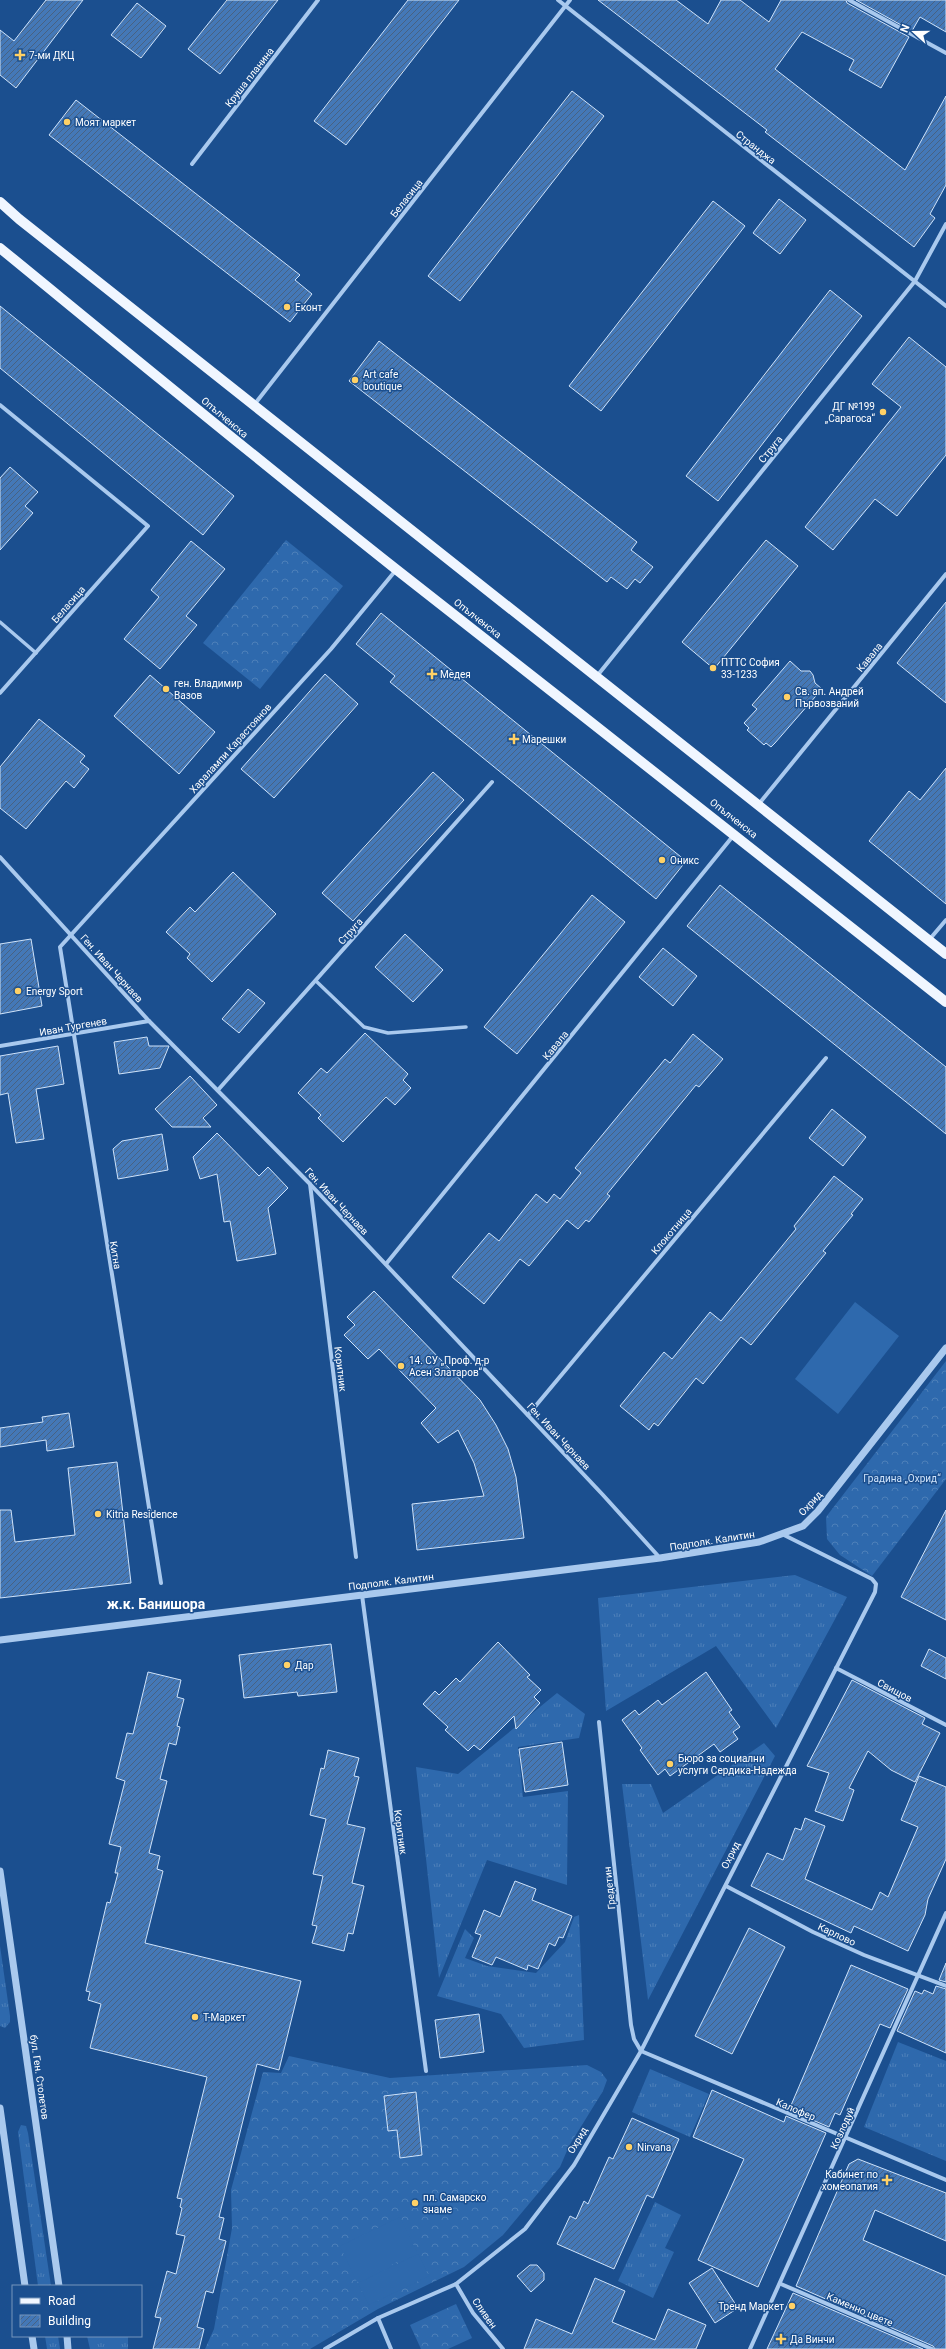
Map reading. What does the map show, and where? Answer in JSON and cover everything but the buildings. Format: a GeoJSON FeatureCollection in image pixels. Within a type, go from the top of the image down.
{"type":"FeatureCollection","features":[{"type":"Feature","properties":{"kind":"main road"},"geometry":{"type":"LineString","coordinates":[[0,202],[19,219],[946,954]]}},
{"type":"Feature","properties":{"kind":"main road","name":"Опълченска"},"geometry":{"type":"LineString","coordinates":[[0,248],[396,569],[735,834],[946,1002]]}},
{"type":"Feature","properties":{"kind":"street","name":"Круша планина"},"geometry":{"type":"LineString","coordinates":[[192,164],[318,0]]}},
{"type":"Feature","properties":{"kind":"street","name":"Странджа"},"geometry":{"type":"LineString","coordinates":[[558,0],[946,306]]}},
{"type":"Feature","properties":{"kind":"street","name":"Беласица"},"geometry":{"type":"LineString","coordinates":[[253,405],[570,0]]}},
{"type":"Feature","properties":{"kind":"street"},"geometry":{"type":"LineString","coordinates":[[849,0],[946,52]]}},
{"type":"Feature","properties":{"kind":"street","name":"Струга"},"geometry":{"type":"LineString","coordinates":[[596,676],[915,281],[946,224]]}},
{"type":"Feature","properties":{"kind":"street","name":"Беласица"},"geometry":{"type":"LineString","coordinates":[[0,405],[148,526],[0,693]]}},
{"type":"Feature","properties":{"kind":"street","name":"Харалампи Карастоянов"},"geometry":{"type":"LineString","coordinates":[[71,934],[326,654],[396,569]]}},
{"type":"Feature","properties":{"kind":"street","name":"Кавала"},"geometry":{"type":"LineString","coordinates":[[758,805],[946,574]]}},
{"type":"Feature","properties":{"kind":"street"},"geometry":{"type":"LineString","coordinates":[[0,622],[36,653]]}},
{"type":"Feature","properties":{"kind":"street","name":"Струга"},"geometry":{"type":"LineString","coordinates":[[218,1090],[492,782]]}},
{"type":"Feature","properties":{"kind":"street","name":"Кавала"},"geometry":{"type":"LineString","coordinates":[[386,1264],[735,834]]}},
{"type":"Feature","properties":{"kind":"street","name":"Ген. Иван Чернаев"},"geometry":{"type":"LineString","coordinates":[[0,857],[149,1021],[310,1184],[528,1415],[660,1558]]}},
{"type":"Feature","properties":{"kind":"street"},"geometry":{"type":"LineString","coordinates":[[929,940],[946,920]]}},
{"type":"Feature","properties":{"kind":"street","name":"Китна"},"geometry":{"type":"LineString","coordinates":[[71,934],[60,947],[161,1583]]}},
{"type":"Feature","properties":{"kind":"street"},"geometry":{"type":"LineString","coordinates":[[316,981],[364,1026],[388,1033],[466,1028]]}},
{"type":"Feature","properties":{"kind":"street","name":"Иван Тургенев"},"geometry":{"type":"LineString","coordinates":[[0,1046],[149,1021]]}},
{"type":"Feature","properties":{"kind":"street","name":"Клокотница"},"geometry":{"type":"LineString","coordinates":[[528,1415],[826,1058]]}},
{"type":"Feature","properties":{"kind":"street","name":"Коритник"},"geometry":{"type":"LineString","coordinates":[[310,1184],[356,1557]]}},
{"type":"Feature","properties":{"kind":"street","name":"Охрид"},"geometry":{"type":"LineString","coordinates":[[784,1535],[802,1526],[831,1496],[946,1348]]}},
{"type":"Feature","properties":{"kind":"street","name":"Охрид"},"geometry":{"type":"LineString","coordinates":[[325,2349],[378,2318],[456,2284],[525,2229],[574,2165],[641,2051],[875,1592],[876,1584],[872,1579],[784,1535]]}},
{"type":"Feature","properties":{"kind":"street","name":"Подполк. Калитин"},"geometry":{"type":"LineString","coordinates":[[0,1640],[660,1558],[737,1547],[784,1535]]}},
{"type":"Feature","properties":{"kind":"street","name":"Коритник"},"geometry":{"type":"LineString","coordinates":[[362,1595],[426,2071]]}},
{"type":"Feature","properties":{"kind":"street","name":"Свищов"},"geometry":{"type":"LineString","coordinates":[[836,1668],[946,1725]]}},
{"type":"Feature","properties":{"kind":"street","name":"Гредетин"},"geometry":{"type":"LineString","coordinates":[[599,1722],[631,2025],[634,2038],[641,2051]]}},
{"type":"Feature","properties":{"kind":"street","name":"бул. Ген. Столетов"},"geometry":{"type":"LineString","coordinates":[[0,1871],[59,2285]]}},
{"type":"Feature","properties":{"kind":"street","name":"Карлово"},"geometry":{"type":"LineString","coordinates":[[726,1886],[820,1935],[918,1976],[946,1986]]}},
{"type":"Feature","properties":{"kind":"street","name":"Козлодуй"},"geometry":{"type":"LineString","coordinates":[[750,2349],[781,2284],[946,1913]]}},
{"type":"Feature","properties":{"kind":"street","name":"Калофер"},"geometry":{"type":"LineString","coordinates":[[641,2051],[946,2180]]}},
{"type":"Feature","properties":{"kind":"street"},"geometry":{"type":"LineString","coordinates":[[0,2108],[25,2285]]}},
{"type":"Feature","properties":{"kind":"street","name":"Сливен"},"geometry":{"type":"LineString","coordinates":[[456,2284],[473,2313],[503,2349]]}},
{"type":"Feature","properties":{"kind":"street","name":"Каменно цвете"},"geometry":{"type":"LineString","coordinates":[[781,2284],[932,2349]]}},
{"type":"Feature","properties":{"kind":"street"},"geometry":{"type":"LineString","coordinates":[[378,2318],[391,2349]]}},
{"type":"Feature","properties":{"kind":"street"},"geometry":{"type":"LineString","coordinates":[[32,2337],[34,2349]]}},
{"type":"Feature","properties":{"kind":"street"},"geometry":{"type":"LineString","coordinates":[[66,2337],[68,2349]]}},
{"type":"Feature","properties":{"kind":"green space"},"geometry":{"type":"Polygon","coordinates":[[[286,540],[343,586],[260,689],[203,643],[286,540]]]}},
{"type":"Feature","properties":{"kind":"green space"},"geometry":{"type":"Polygon","coordinates":[[[855,1302],[899,1336],[838,1414],[795,1379],[855,1302]]]}},
{"type":"Feature","properties":{"kind":"green space","name":"Градина „Охрид“"},"geometry":{"type":"Polygon","coordinates":[[[946,1361],[946,1479],[872,1576],[840,1555],[827,1539],[826,1517],[946,1361]]]}},
{"type":"Feature","properties":{"kind":"green space"},"geometry":{"type":"Polygon","coordinates":[[[795,1575],[847,1597],[776,1728],[716,1646],[606,1711],[598,1598],[795,1575]]]}},
{"type":"Feature","properties":{"kind":"green space"},"geometry":{"type":"Polygon","coordinates":[[[557,1693],[585,1714],[579,1738],[518,1747],[523,1797],[568,1791],[567,1885],[487,1860],[439,1978],[416,1767],[458,1774],[557,1693]]]}},
{"type":"Feature","properties":{"kind":"green space"},"geometry":{"type":"Polygon","coordinates":[[[764,1743],[775,1756],[648,2000],[622,1784],[651,1784],[663,1813],[764,1743]]]}},
{"type":"Feature","properties":{"kind":"green space"},"geometry":{"type":"Polygon","coordinates":[[[579,1915],[584,2040],[524,2048],[501,2014],[437,1996],[465,1929],[474,1938],[465,1958],[487,1966],[536,1973],[565,1942],[574,1917],[579,1915]]]}},
{"type":"Feature","properties":{"kind":"green space"},"geometry":{"type":"Polygon","coordinates":[[[0,1946],[10,2016],[10,2022],[5,2028],[0,2026],[0,1946]]]}},
{"type":"Feature","properties":{"kind":"green space"},"geometry":{"type":"Polygon","coordinates":[[[898,2042],[946,2061],[946,2161],[864,2127],[898,2042]]]}},
{"type":"Feature","properties":{"kind":"green space","name":"пл. Самарско знаме"},"geometry":{"type":"Polygon","coordinates":[[[289,2056],[390,2078],[587,2065],[601,2072],[607,2080],[603,2091],[569,2146],[560,2167],[503,2235],[464,2267],[378,2309],[310,2349],[205,2349],[214,2329],[232,2228],[231,2190],[263,2072],[281,2073],[289,2056]]]}},
{"type":"Feature","properties":{"kind":"green space"},"geometry":{"type":"Polygon","coordinates":[[[650,2069],[709,2094],[690,2137],[632,2112],[650,2069]]]}},
{"type":"Feature","properties":{"kind":"green space"},"geometry":{"type":"Polygon","coordinates":[[[21,2125],[26,2126],[51,2285],[38,2285],[18,2132],[21,2125]]]}},
{"type":"Feature","properties":{"kind":"green space"},"geometry":{"type":"Polygon","coordinates":[[[655,2202],[681,2215],[665,2248],[674,2252],[653,2298],[618,2281],[655,2202]]]}},
{"type":"Feature","properties":{"kind":"green space"},"geometry":{"type":"Polygon","coordinates":[[[400,2217],[417,2252],[357,2282],[340,2246],[400,2217]]]}},
{"type":"Feature","properties":{"kind":"green space"},"geometry":{"type":"Polygon","coordinates":[[[418,2254],[429,2276],[369,2305],[358,2283],[418,2254]]]}},
{"type":"Feature","properties":{"kind":"green space"},"geometry":{"type":"Polygon","coordinates":[[[456,2304],[472,2338],[448,2349],[421,2349],[410,2325],[456,2304]]]}},
{"type":"Feature","properties":{"kind":"green space"},"geometry":{"type":"Polygon","coordinates":[[[45,2337],[58,2337],[60,2349],[47,2349],[45,2337]]]}},
{"type":"Feature","properties":{"kind":"green space"},"geometry":{"type":"Polygon","coordinates":[[[87,2337],[128,2337],[128,2349],[90,2349],[87,2337]]]}},
{"type":"Feature","properties":{"kind":"place","name":"7-ми ДКЦ"},"geometry":{"type":"Point","coordinates":[20,55]}},
{"type":"Feature","properties":{"kind":"place","name":"Моят маркет"},"geometry":{"type":"Point","coordinates":[67,122]}},
{"type":"Feature","properties":{"kind":"place","name":"Еконт"},"geometry":{"type":"Point","coordinates":[287,307]}},
{"type":"Feature","properties":{"kind":"place","name":"Art cafe boutique"},"geometry":{"type":"Point","coordinates":[355,380]}},
{"type":"Feature","properties":{"kind":"place","name":"ДГ №199 „Сарагоса“"},"geometry":{"type":"Point","coordinates":[883,412]}},
{"type":"Feature","properties":{"kind":"place","name":"ПТТС София 33-1233"},"geometry":{"type":"Point","coordinates":[713,668]}},
{"type":"Feature","properties":{"kind":"place","name":"Медея"},"geometry":{"type":"Point","coordinates":[432,674]}},
{"type":"Feature","properties":{"kind":"place","name":"ген. Владимир Вазов"},"geometry":{"type":"Point","coordinates":[166,689]}},
{"type":"Feature","properties":{"kind":"place","name":"Св. ап. Андрей Първозваний"},"geometry":{"type":"Point","coordinates":[787,697]}},
{"type":"Feature","properties":{"kind":"place","name":"Марешки"},"geometry":{"type":"Point","coordinates":[514,739]}},
{"type":"Feature","properties":{"kind":"place","name":"Оникс"},"geometry":{"type":"Point","coordinates":[662,860]}},
{"type":"Feature","properties":{"kind":"place","name":"Energy Sport"},"geometry":{"type":"Point","coordinates":[18,991]}},
{"type":"Feature","properties":{"kind":"place","name":"14. СУ „Проф. д-р Асен Златаров“"},"geometry":{"type":"Point","coordinates":[401,1366]}},
{"type":"Feature","properties":{"kind":"place","name":"Kitna Residence"},"geometry":{"type":"Point","coordinates":[98,1514]}},
{"type":"Feature","properties":{"kind":"place","name":"Дар"},"geometry":{"type":"Point","coordinates":[287,1665]}},
{"type":"Feature","properties":{"kind":"place","name":"Бюро за социални услуги Сердика-Надежда"},"geometry":{"type":"Point","coordinates":[670,1764]}},
{"type":"Feature","properties":{"kind":"place","name":"Т-Маркет"},"geometry":{"type":"Point","coordinates":[195,2017]}},
{"type":"Feature","properties":{"kind":"place","name":"Nirvana"},"geometry":{"type":"Point","coordinates":[629,2147]}},
{"type":"Feature","properties":{"kind":"place","name":"Кабинет по хомеопатия"},"geometry":{"type":"Point","coordinates":[887,2180]}},
{"type":"Feature","properties":{"kind":"place","name":"пл. Самарско знаме"},"geometry":{"type":"Point","coordinates":[415,2203]}},
{"type":"Feature","properties":{"kind":"place","name":"Тренд Маркет"},"geometry":{"type":"Point","coordinates":[792,2306]}},
{"type":"Feature","properties":{"kind":"place","name":"Да Винчи"},"geometry":{"type":"Point","coordinates":[781,2339]}},
{"type":"Feature","properties":{"kind":"district","name":"ж.к. Банишора"},"geometry":{"type":"Point","coordinates":[156,1604]}}]}
